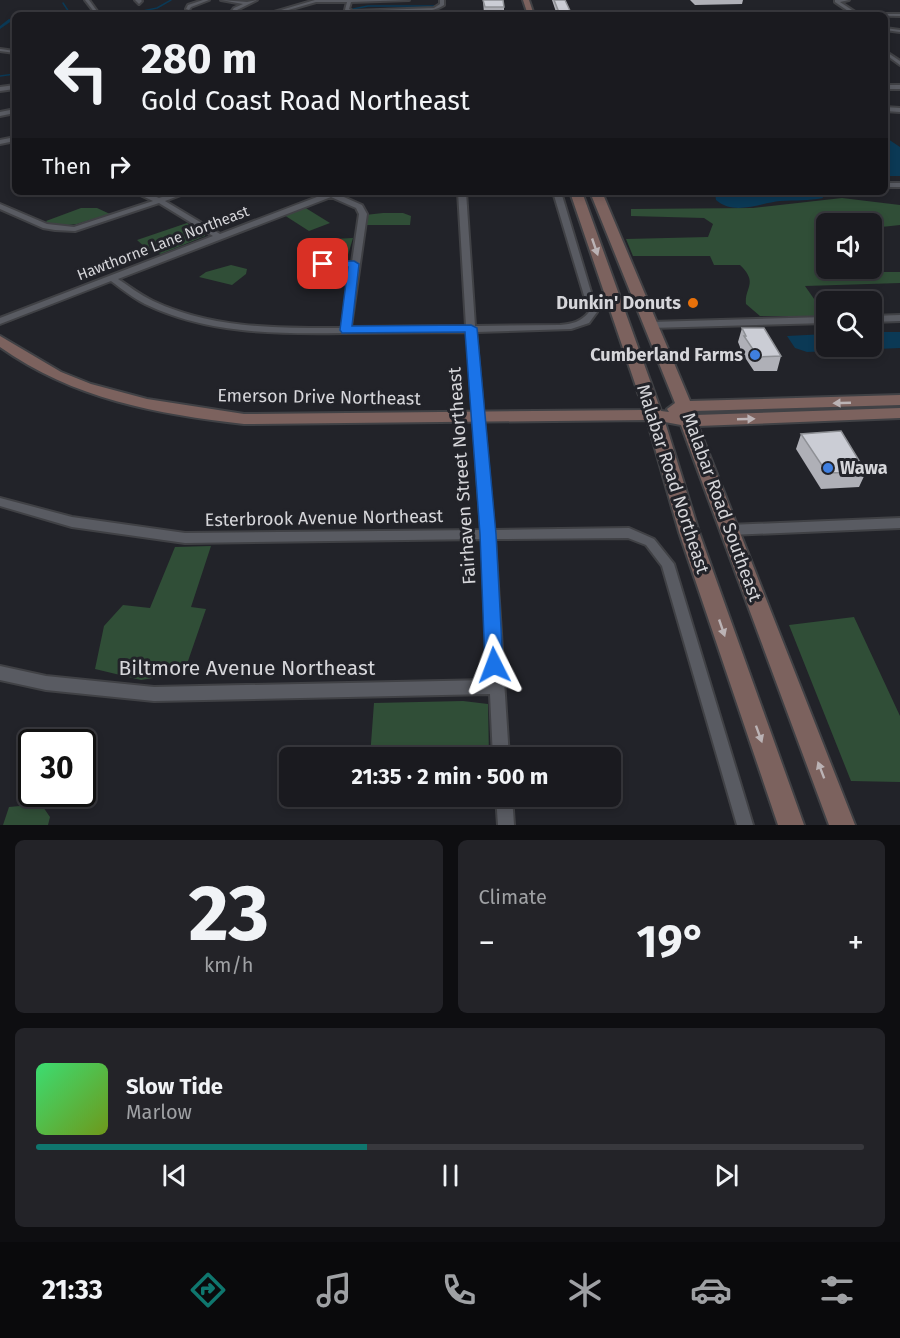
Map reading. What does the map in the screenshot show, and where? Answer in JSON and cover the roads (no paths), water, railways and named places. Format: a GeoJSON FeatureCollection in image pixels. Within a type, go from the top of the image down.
{"type":"FeatureCollection","features":[{"type":"Feature","properties":{"kind":"main road","name":"Malabar Road Northeast"},"geometry":{"type":"LineString","coordinates":[[577,195],[654,415],[689,532],[791,825]]}},
{"type":"Feature","properties":{"kind":"main road","name":"Malabar Road Southeast"},"geometry":{"type":"LineString","coordinates":[[597,195],[686,414],[842,825]]}},
{"type":"Feature","properties":{"kind":"main road"},"geometry":{"type":"LineString","coordinates":[[584,215],[606,215]]}},
{"type":"Feature","properties":{"kind":"main road","name":"Emerson Drive Northeast"},"geometry":{"type":"LineString","coordinates":[[0,340],[21,357],[54,375],[92,391],[134,403],[184,413],[244,418],[686,414]]}},
{"type":"Feature","properties":{"kind":"main road"},"geometry":{"type":"LineString","coordinates":[[686,414],[900,400]]}},
{"type":"Feature","properties":{"kind":"main road"},"geometry":{"type":"LineString","coordinates":[[686,414],[900,413]]}},
{"type":"Feature","properties":{"kind":"street"},"geometry":{"type":"LineString","coordinates":[[87,0],[97,12]]}},
{"type":"Feature","properties":{"kind":"street"},"geometry":{"type":"LineString","coordinates":[[188,9],[189,6],[207,0]]}},
{"type":"Feature","properties":{"kind":"street"},"geometry":{"type":"LineString","coordinates":[[223,0],[249,2]]}},
{"type":"Feature","properties":{"kind":"street"},"geometry":{"type":"LineString","coordinates":[[350,0],[347,10],[353,12],[446,10],[437,8]]}},
{"type":"Feature","properties":{"kind":"street"},"geometry":{"type":"LineString","coordinates":[[275,12],[307,1],[407,0]]}},
{"type":"Feature","properties":{"kind":"street"},"geometry":{"type":"LineString","coordinates":[[431,10],[442,5],[442,0]]}},
{"type":"Feature","properties":{"kind":"street"},"geometry":{"type":"LineString","coordinates":[[848,0],[836,1],[852,12]]}},
{"type":"Feature","properties":{"kind":"street"},"geometry":{"type":"LineString","coordinates":[[233,12],[249,2]]}},
{"type":"Feature","properties":{"kind":"street"},"geometry":{"type":"LineString","coordinates":[[145,195],[160,201],[218,236]]}},
{"type":"Feature","properties":{"kind":"street"},"geometry":{"type":"LineString","coordinates":[[0,206],[43,228],[61,230],[75,229],[177,195]]}},
{"type":"Feature","properties":{"kind":"street","name":"Hawthorne Lane Northeast"},"geometry":{"type":"LineString","coordinates":[[0,321],[328,195]]}},
{"type":"Feature","properties":{"kind":"street"},"geometry":{"type":"LineString","coordinates":[[337,195],[359,207],[363,214],[346,330]]}},
{"type":"Feature","properties":{"kind":"street","name":"Fairhaven Street Northeast"},"geometry":{"type":"LineString","coordinates":[[462,195],[488,534],[500,747]]}},
{"type":"Feature","properties":{"kind":"street"},"geometry":{"type":"LineString","coordinates":[[111,278],[149,303],[188,317],[239,328],[346,330],[566,327],[589,320],[593,312],[558,195]]}},
{"type":"Feature","properties":{"kind":"street"},"geometry":{"type":"LineString","coordinates":[[306,264],[354,264]]}},
{"type":"Feature","properties":{"kind":"street"},"geometry":{"type":"LineString","coordinates":[[882,319],[900,318]]}},
{"type":"Feature","properties":{"kind":"street"},"geometry":{"type":"LineString","coordinates":[[651,325],[816,320]]}},
{"type":"Feature","properties":{"kind":"street","name":"Esterbrook Avenue Northeast"},"geometry":{"type":"LineString","coordinates":[[0,502],[72,522],[184,538],[629,533],[650,542],[668,564],[745,825]]}},
{"type":"Feature","properties":{"kind":"street"},"geometry":{"type":"LineString","coordinates":[[729,530],[900,523]]}},
{"type":"Feature","properties":{"kind":"street","name":"Biltmore Avenue Northeast"},"geometry":{"type":"LineString","coordinates":[[0,673],[46,683],[154,694],[495,687]]}},
{"type":"Feature","properties":{"kind":"street"},"geometry":{"type":"LineString","coordinates":[[505,807],[506,825]]}},
{"type":"Feature","properties":{"kind":"water"},"geometry":{"type":"Polygon","coordinates":[[[888,139],[900,147],[900,176],[888,176],[888,139]]]}},
{"type":"Feature","properties":{"kind":"water"},"geometry":{"type":"Polygon","coordinates":[[[715,195],[822,195],[823,198],[780,201],[739,208],[723,205],[716,200],[715,195]]]}},
{"type":"Feature","properties":{"kind":"water"},"geometry":{"type":"Polygon","coordinates":[[[882,332],[900,332],[900,348],[882,349],[882,332]]]}},
{"type":"Feature","properties":{"kind":"water"},"geometry":{"type":"Polygon","coordinates":[[[816,335],[816,352],[807,352],[795,348],[787,336],[816,335]]]}},
{"type":"Feature","properties":{"kind":"waterway"},"geometry":{"type":"LineString","coordinates":[[138,12],[157,8],[171,0]]}},
{"type":"Feature","properties":{"kind":"waterway"},"geometry":{"type":"LineString","coordinates":[[63,3],[69,12]]}},
{"type":"Feature","properties":{"kind":"waterway"},"geometry":{"type":"LineString","coordinates":[[353,9],[368,6],[438,6]]}},
{"type":"Feature","properties":{"kind":"waterway"},"geometry":{"type":"LineString","coordinates":[[0,28],[11,20]]}},
{"type":"Feature","properties":{"kind":"waterway"},"geometry":{"type":"LineString","coordinates":[[0,76],[12,74]]}},
{"type":"Feature","properties":{"kind":"place","name":"Dunkin' Donuts"},"geometry":{"type":"Point","coordinates":[693,303]}},
{"type":"Feature","properties":{"kind":"place","name":"Cumberland Farms"},"geometry":{"type":"Point","coordinates":[755,355]}},
{"type":"Feature","properties":{"kind":"place","name":"Wawa"},"geometry":{"type":"Point","coordinates":[828,468]}}]}
